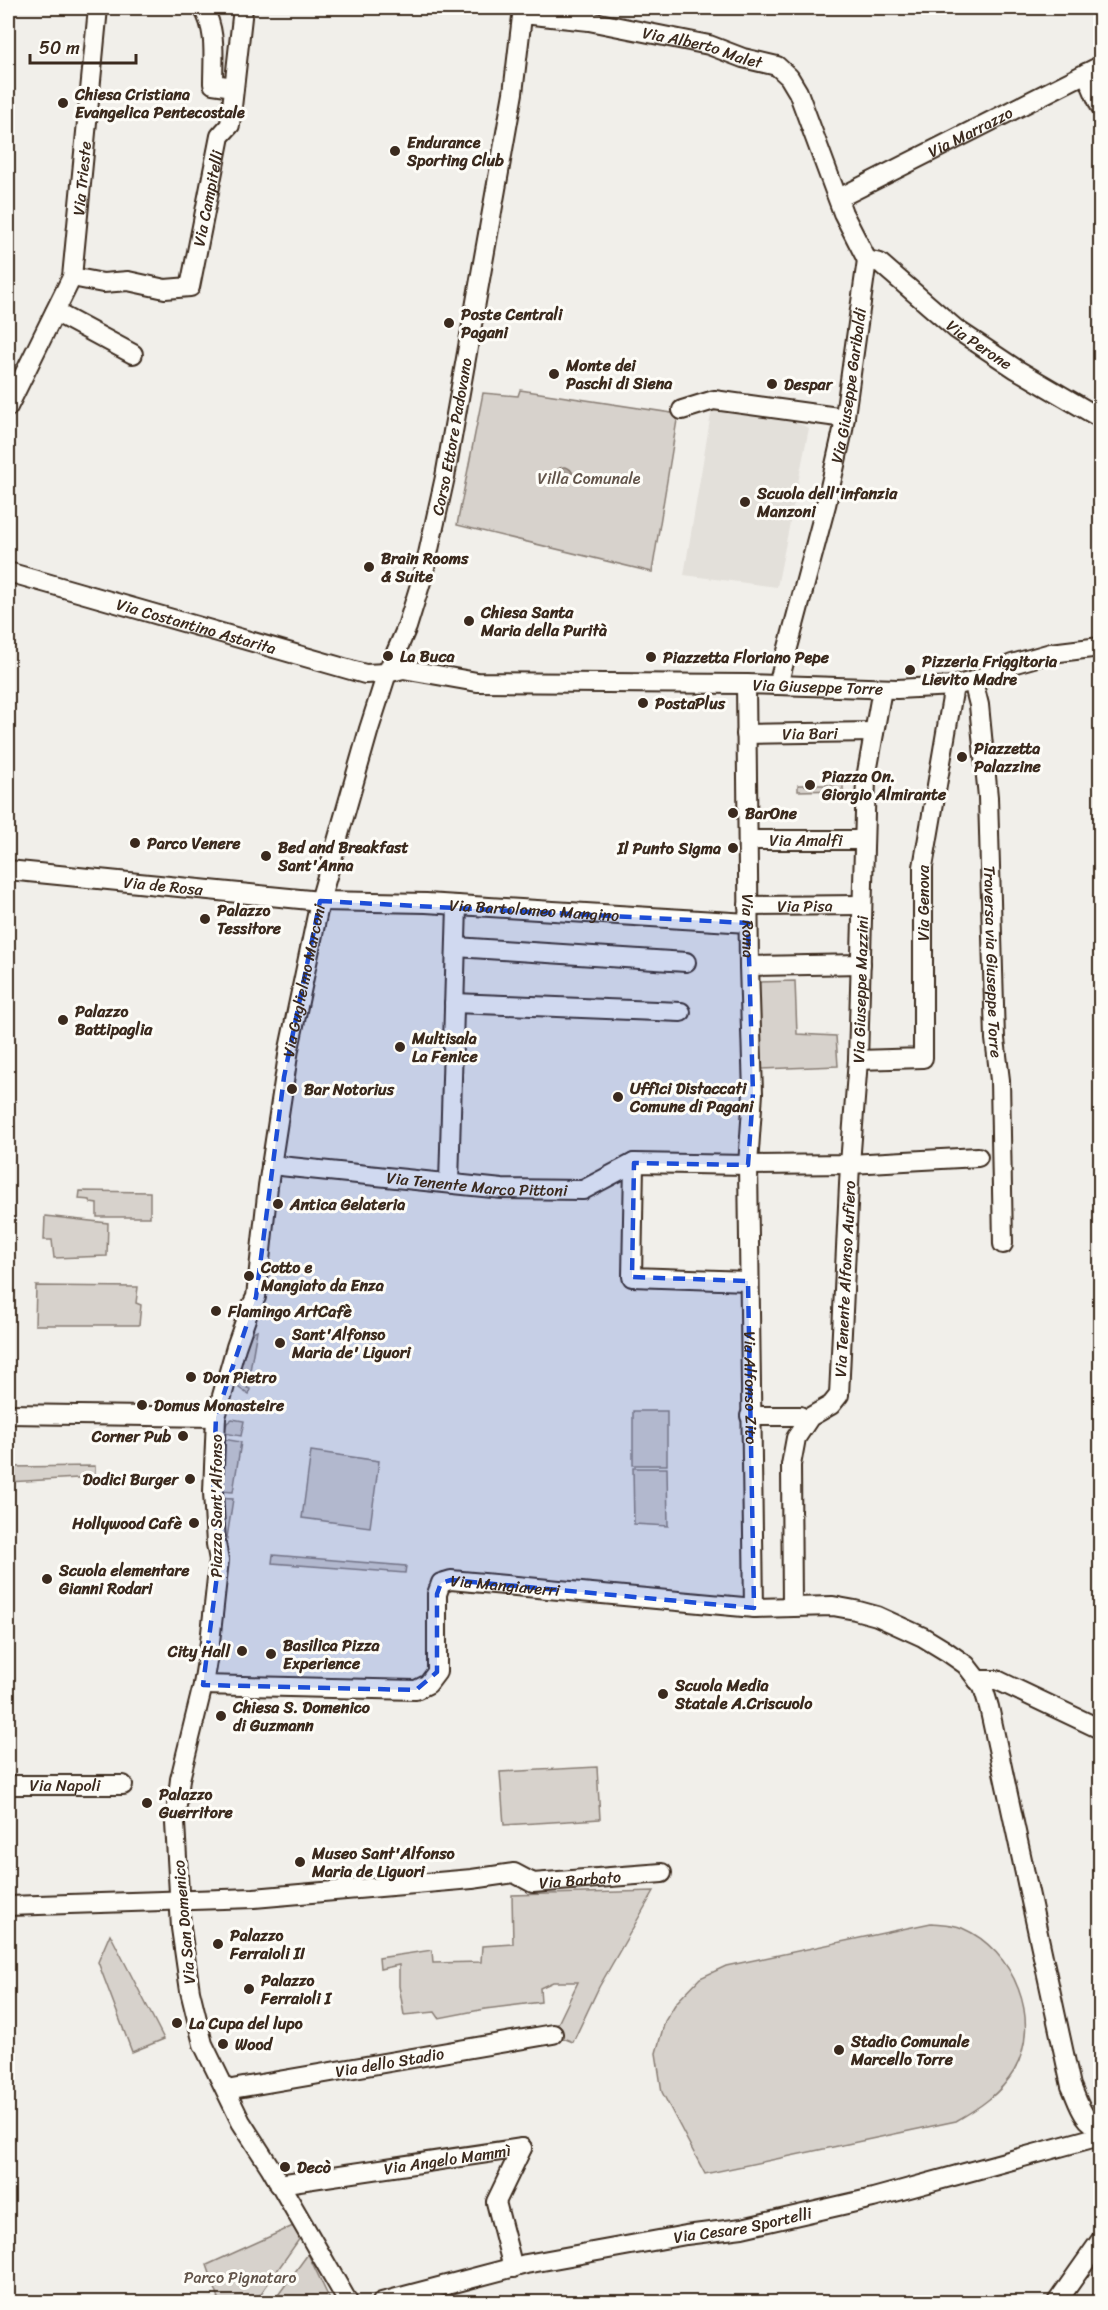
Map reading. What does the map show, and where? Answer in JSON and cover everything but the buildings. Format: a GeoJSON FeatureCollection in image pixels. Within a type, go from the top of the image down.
{"type":"FeatureCollection","features":[{"type":"Feature","properties":{"kind":"street","name":"Via Trieste"},"geometry":{"type":"LineString","coordinates":[[8,407],[72,277],[98,8]]}},
{"type":"Feature","properties":{"kind":"street"},"geometry":{"type":"LineString","coordinates":[[203,8],[210,19],[214,37],[213,84],[234,87]]}},
{"type":"Feature","properties":{"kind":"street","name":"Via Campitelli"},"geometry":{"type":"LineString","coordinates":[[72,277],[103,284],[128,281],[165,289],[190,287],[220,136],[231,125],[243,8]]}},
{"type":"Feature","properties":{"kind":"street","name":"Via Alberto Malet"},"geometry":{"type":"LineString","coordinates":[[523,11],[590,21],[709,45],[743,58],[777,66],[789,77],[798,92],[843,213],[867,260]]}},
{"type":"Feature","properties":{"kind":"street","name":"Corso Ettore Padovano"},"geometry":{"type":"LineString","coordinates":[[387,673],[406,627],[424,572],[445,477],[513,93],[523,11]]}},
{"type":"Feature","properties":{"kind":"street"},"geometry":{"type":"LineString","coordinates":[[1093,69],[1101,106]]}},
{"type":"Feature","properties":{"kind":"street","name":"Via Marrazzo"},"geometry":{"type":"LineString","coordinates":[[839,198],[1093,69]]}},
{"type":"Feature","properties":{"kind":"street","name":"Via Perone"},"geometry":{"type":"LineString","coordinates":[[867,260],[880,263],[956,329],[1016,369],[1101,418]]}},
{"type":"Feature","properties":{"kind":"street","name":"Via Giuseppe Garibaldi"},"geometry":{"type":"LineString","coordinates":[[778,685],[823,516],[841,430],[867,260]]}},
{"type":"Feature","properties":{"kind":"street"},"geometry":{"type":"LineString","coordinates":[[55,312],[133,354]]}},
{"type":"Feature","properties":{"kind":"street"},"geometry":{"type":"LineString","coordinates":[[682,410],[714,400],[841,430]]}},
{"type":"Feature","properties":{"kind":"street","name":"Via Costantino Astarita"},"geometry":{"type":"LineString","coordinates":[[8,572],[365,674],[387,673]]}},
{"type":"Feature","properties":{"kind":"street","name":"Via Giuseppe Torre"},"geometry":{"type":"LineString","coordinates":[[387,673],[403,669],[416,670],[486,682],[746,684],[882,688],[954,686],[973,681],[1012,664],[1051,653],[1101,647]]}},
{"type":"Feature","properties":{"kind":"street","name":"Via Guglielmo Marconi"},"geometry":{"type":"LineString","coordinates":[[256,1297],[271,1165],[289,1050],[320,901],[387,673]]}},
{"type":"Feature","properties":{"kind":"street","name":"Traversa via Giuseppe Torre"},"geometry":{"type":"LineString","coordinates":[[973,681],[979,705],[988,797],[995,1039],[1000,1080],[1003,1244]]}},
{"type":"Feature","properties":{"kind":"street","name":"Via Roma"},"geometry":{"type":"LineString","coordinates":[[746,684],[748,915],[753,1093],[748,1166]]}},
{"type":"Feature","properties":{"kind":"street","name":"Via Genova"},"geometry":{"type":"LineString","coordinates":[[858,1060],[922,1058],[923,867],[954,686]]}},
{"type":"Feature","properties":{"kind":"street","name":"Via Giuseppe Mazzini"},"geometry":{"type":"LineString","coordinates":[[850,1164],[858,1060],[866,778],[882,688]]}},
{"type":"Feature","properties":{"kind":"street","name":"Via Bari"},"geometry":{"type":"LineString","coordinates":[[746,734],[874,732]]}},
{"type":"Feature","properties":{"kind":"street","name":"Via Amalfi"},"geometry":{"type":"LineString","coordinates":[[748,840],[864,840]]}},
{"type":"Feature","properties":{"kind":"street","name":"Via de Rosa"},"geometry":{"type":"LineString","coordinates":[[8,870],[320,901]]}},
{"type":"Feature","properties":{"kind":"street","name":"Via Bartolomeo Mangino"},"geometry":{"type":"LineString","coordinates":[[320,901],[748,915]]}},
{"type":"Feature","properties":{"kind":"street"},"geometry":{"type":"LineString","coordinates":[[449,1183],[457,905]]}},
{"type":"Feature","properties":{"kind":"street","name":"Via Pisa"},"geometry":{"type":"LineString","coordinates":[[748,915],[862,905]]}},
{"type":"Feature","properties":{"kind":"street"},"geometry":{"type":"LineString","coordinates":[[456,947],[687,962]]}},
{"type":"Feature","properties":{"kind":"street"},"geometry":{"type":"LineString","coordinates":[[749,966],[861,964]]}},
{"type":"Feature","properties":{"kind":"street"},"geometry":{"type":"LineString","coordinates":[[454,1003],[681,1012]]}},
{"type":"Feature","properties":{"kind":"street"},"geometry":{"type":"LineString","coordinates":[[850,1164],[978,1157]]}},
{"type":"Feature","properties":{"kind":"street"},"geometry":{"type":"LineString","coordinates":[[634,1163],[632,1277],[748,1281]]}},
{"type":"Feature","properties":{"kind":"street","name":"Via Tenente Marco Pittoni"},"geometry":{"type":"LineString","coordinates":[[271,1165],[504,1189],[583,1190],[634,1163],[748,1166],[850,1164]]}},
{"type":"Feature","properties":{"kind":"street","name":"Via Tenente Alfonso Aufiero"},"geometry":{"type":"LineString","coordinates":[[807,1420],[831,1405],[839,1395],[850,1164]]}},
{"type":"Feature","properties":{"kind":"street","name":"Via Alfonso Zito"},"geometry":{"type":"LineString","coordinates":[[748,1166],[754,1608]]}},
{"type":"Feature","properties":{"kind":"street","name":"Piazza Sant'Alfonso"},"geometry":{"type":"LineString","coordinates":[[203,1685],[219,1560],[213,1492],[216,1417],[236,1347],[256,1297]]}},
{"type":"Feature","properties":{"kind":"street"},"geometry":{"type":"LineString","coordinates":[[8,1414],[216,1417]]}},
{"type":"Feature","properties":{"kind":"street"},"geometry":{"type":"LineString","coordinates":[[750,1416],[800,1416],[807,1420],[796,1438],[791,1465],[792,1607]]}},
{"type":"Feature","properties":{"kind":"street","name":"Via Mangiaverri"},"geometry":{"type":"LineString","coordinates":[[203,1685],[416,1690],[428,1684],[437,1672],[437,1594],[441,1583],[451,1580],[754,1608],[833,1606],[877,1616],[923,1637],[966,1665],[983,1687],[1056,1988],[1071,2086],[1083,2112],[1093,2126],[1101,2127]]}},
{"type":"Feature","properties":{"kind":"street"},"geometry":{"type":"LineString","coordinates":[[977,1680],[998,1680],[1101,1729]]}},
{"type":"Feature","properties":{"kind":"street","name":"Via San Domenico"},"geometry":{"type":"LineString","coordinates":[[203,1685],[180,1779],[175,1823],[181,1928],[190,1991],[203,2044],[241,2122],[348,2302]]}},
{"type":"Feature","properties":{"kind":"street","name":"Via Napoli"},"geometry":{"type":"LineString","coordinates":[[8,1785],[123,1785]]}},
{"type":"Feature","properties":{"kind":"street","name":"Via Barbato"},"geometry":{"type":"LineString","coordinates":[[8,1906],[254,1898],[472,1879],[514,1873],[534,1884],[662,1873]]}},
{"type":"Feature","properties":{"kind":"street","name":"Via dello Stadio"},"geometry":{"type":"LineString","coordinates":[[225,2090],[554,2034]]}},
{"type":"Feature","properties":{"kind":"street","name":"Via Cesare Sportelli"},"geometry":{"type":"LineString","coordinates":[[382,2302],[513,2268],[686,2235],[742,2228],[873,2198],[1101,2136]]}},
{"type":"Feature","properties":{"kind":"street","name":"Via Angelo Mammì"},"geometry":{"type":"LineString","coordinates":[[279,2184],[522,2148],[496,2202],[513,2268]]}},
{"type":"Feature","properties":{"kind":"street"},"geometry":{"type":"LineString","coordinates":[[1057,2302],[1101,2241]]}},
{"type":"Feature","properties":{"kind":"highlighted area"},"geometry":{"type":"Polygon","coordinates":[[[320,901],[748,923],[753,1093],[748,1165],[634,1163],[632,1277],[748,1281],[754,1608],[451,1580],[441,1583],[437,1594],[437,1672],[416,1690],[203,1685],[219,1560],[213,1492],[216,1417],[256,1297],[284,1077],[320,901]]]}},
{"type":"Feature","properties":{"kind":"shaded area","name":"Scuola dell'infanzia Manzoni"},"geometry":{"type":"Polygon","coordinates":[[[712,408],[795,422],[809,428],[777,587],[684,575],[712,408]]]}},
{"type":"Feature","properties":{"kind":"shaded area"},"geometry":{"type":"Polygon","coordinates":[[[560,467],[568,467],[573,472],[571,483],[560,485],[555,480],[555,472],[560,467]]]}},
{"type":"Feature","properties":{"kind":"green space","name":"Villa Comunale"},"geometry":{"type":"Polygon","coordinates":[[[520,390],[678,414],[652,572],[457,525],[483,393],[518,396],[520,390]]]}},
{"type":"Feature","properties":{"kind":"green space"},"geometry":{"type":"Polygon","coordinates":[[[798,785],[843,785],[843,790],[798,791],[798,785]]]}},
{"type":"Feature","properties":{"kind":"green space"},"geometry":{"type":"Polygon","coordinates":[[[795,981],[797,1034],[836,1036],[838,1066],[762,1069],[758,982],[795,981]]]}},
{"type":"Feature","properties":{"kind":"green space"},"geometry":{"type":"Polygon","coordinates":[[[80,1191],[150,1192],[150,1217],[97,1217],[97,1204],[91,1203],[90,1200],[79,1199],[80,1191]]]}},
{"type":"Feature","properties":{"kind":"green space"},"geometry":{"type":"Polygon","coordinates":[[[45,1216],[108,1223],[107,1256],[54,1258],[52,1240],[44,1240],[45,1216]]]}},
{"type":"Feature","properties":{"kind":"green space"},"geometry":{"type":"Polygon","coordinates":[[[36,1286],[138,1287],[136,1303],[141,1305],[139,1325],[35,1325],[36,1286]]]}},
{"type":"Feature","properties":{"kind":"green space"},"geometry":{"type":"Polygon","coordinates":[[[257,1330],[247,1388],[250,1389],[249,1395],[239,1388],[233,1377],[247,1338],[257,1330]]]}},
{"type":"Feature","properties":{"kind":"green space"},"geometry":{"type":"Polygon","coordinates":[[[633,1411],[667,1411],[667,1465],[633,1465],[633,1411]]]}},
{"type":"Feature","properties":{"kind":"green space"},"geometry":{"type":"Polygon","coordinates":[[[232,1419],[244,1421],[241,1436],[224,1433],[227,1423],[232,1419]]]}},
{"type":"Feature","properties":{"kind":"green space"},"geometry":{"type":"Polygon","coordinates":[[[223,1439],[241,1442],[233,1492],[219,1491],[223,1439]]]}},
{"type":"Feature","properties":{"kind":"green space"},"geometry":{"type":"Polygon","coordinates":[[[311,1451],[379,1461],[370,1527],[302,1518],[311,1451]]]}},
{"type":"Feature","properties":{"kind":"green space"},"geometry":{"type":"Polygon","coordinates":[[[95,1466],[95,1477],[8,1482],[8,1467],[95,1466]]]}},
{"type":"Feature","properties":{"kind":"green space"},"geometry":{"type":"Polygon","coordinates":[[[633,1468],[667,1468],[668,1526],[634,1524],[633,1468]]]}},
{"type":"Feature","properties":{"kind":"green space"},"geometry":{"type":"Polygon","coordinates":[[[218,1498],[233,1499],[227,1538],[219,1520],[218,1498]]]}},
{"type":"Feature","properties":{"kind":"green space"},"geometry":{"type":"Polygon","coordinates":[[[273,1555],[406,1566],[405,1573],[272,1563],[273,1555]]]}},
{"type":"Feature","properties":{"kind":"green space"},"geometry":{"type":"Polygon","coordinates":[[[597,1767],[600,1819],[504,1825],[500,1772],[597,1767]]]}},
{"type":"Feature","properties":{"kind":"green space"},"geometry":{"type":"Polygon","coordinates":[[[654,1891],[599,1987],[573,2042],[553,2034],[578,1982],[553,1982],[540,1988],[541,2002],[439,2018],[435,2012],[404,2015],[399,1986],[399,1965],[380,1969],[379,1958],[432,1950],[433,1963],[481,1962],[482,1946],[513,1944],[512,1895],[654,1891]]]}},
{"type":"Feature","properties":{"kind":"green space","name":"Stadio Comunale Marcello Torre"},"geometry":{"type":"Polygon","coordinates":[[[931,1923],[962,1928],[980,1938],[1009,1970],[1018,1989],[1024,2010],[1025,2031],[1022,2051],[1014,2071],[996,2094],[956,2121],[705,2174],[662,2092],[656,2053],[665,2021],[676,2003],[700,1978],[726,1966],[931,1923]]]}},
{"type":"Feature","properties":{"kind":"green space"},"geometry":{"type":"Polygon","coordinates":[[[110,1934],[164,2039],[132,2052],[98,1962],[110,1934]]]}},
{"type":"Feature","properties":{"kind":"green space","name":"Parco Pignataro"},"geometry":{"type":"Polygon","coordinates":[[[293,2226],[300,2238],[255,2302],[220,2302],[207,2265],[293,2226]]]}},
{"type":"Feature","properties":{"kind":"green space","name":"Parco Pignataro"},"geometry":{"type":"Polygon","coordinates":[[[308,2254],[331,2302],[273,2302],[308,2254]]]}},
{"type":"Feature","properties":{"kind":"place","name":"Chiesa Cristiana Evangelica Pentecostale"},"geometry":{"type":"Point","coordinates":[63,103]}},
{"type":"Feature","properties":{"kind":"place","name":"Endurance Sporting Club"},"geometry":{"type":"Point","coordinates":[395,151]}},
{"type":"Feature","properties":{"kind":"place","name":"Poste Centrali Pagani"},"geometry":{"type":"Point","coordinates":[449,323]}},
{"type":"Feature","properties":{"kind":"place","name":"Monte dei Paschi di Siena"},"geometry":{"type":"Point","coordinates":[554,374]}},
{"type":"Feature","properties":{"kind":"place","name":"Despar"},"geometry":{"type":"Point","coordinates":[772,384]}},
{"type":"Feature","properties":{"kind":"place","name":"Scuola dell'infanzia Manzoni"},"geometry":{"type":"Point","coordinates":[745,502]}},
{"type":"Feature","properties":{"kind":"place","name":"Brain Rooms & Suite"},"geometry":{"type":"Point","coordinates":[369,567]}},
{"type":"Feature","properties":{"kind":"place","name":"Chiesa Santa Maria della Purità"},"geometry":{"type":"Point","coordinates":[469,621]}},
{"type":"Feature","properties":{"kind":"place","name":"La Buca"},"geometry":{"type":"Point","coordinates":[388,656]}},
{"type":"Feature","properties":{"kind":"place","name":"Piazzetta Floriano Pepe"},"geometry":{"type":"Point","coordinates":[651,657]}},
{"type":"Feature","properties":{"kind":"place","name":"Pizzeria Friggitoria Lievito Madre"},"geometry":{"type":"Point","coordinates":[910,670]}},
{"type":"Feature","properties":{"kind":"place","name":"PostaPlus"},"geometry":{"type":"Point","coordinates":[643,703]}},
{"type":"Feature","properties":{"kind":"place","name":"Piazzetta Palazzine"},"geometry":{"type":"Point","coordinates":[962,757]}},
{"type":"Feature","properties":{"kind":"place","name":"Piazza On. Giorgio Almirante"},"geometry":{"type":"Point","coordinates":[810,785]}},
{"type":"Feature","properties":{"kind":"place","name":"BarOne"},"geometry":{"type":"Point","coordinates":[733,813]}},
{"type":"Feature","properties":{"kind":"place","name":"Parco Venere"},"geometry":{"type":"Point","coordinates":[135,843]}},
{"type":"Feature","properties":{"kind":"place","name":"Il Punto Sigma"},"geometry":{"type":"Point","coordinates":[733,848]}},
{"type":"Feature","properties":{"kind":"place","name":"Bed and Breakfast Sant'Anna"},"geometry":{"type":"Point","coordinates":[266,856]}},
{"type":"Feature","properties":{"kind":"place","name":"Palazzo Tessitore"},"geometry":{"type":"Point","coordinates":[205,919]}},
{"type":"Feature","properties":{"kind":"place","name":"Palazzo Battipaglia"},"geometry":{"type":"Point","coordinates":[63,1020]}},
{"type":"Feature","properties":{"kind":"place","name":"Multisala La Fenice"},"geometry":{"type":"Point","coordinates":[400,1047]}},
{"type":"Feature","properties":{"kind":"place","name":"Bar Notorius"},"geometry":{"type":"Point","coordinates":[292,1089]}},
{"type":"Feature","properties":{"kind":"place","name":"Uffici Distaccati Comune di Pagani"},"geometry":{"type":"Point","coordinates":[618,1097]}},
{"type":"Feature","properties":{"kind":"place","name":"Antica Gelateria"},"geometry":{"type":"Point","coordinates":[278,1204]}},
{"type":"Feature","properties":{"kind":"place","name":"Cotto e Mangiato da Enza"},"geometry":{"type":"Point","coordinates":[249,1276]}},
{"type":"Feature","properties":{"kind":"place","name":"Flamingo ArtCafè"},"geometry":{"type":"Point","coordinates":[216,1311]}},
{"type":"Feature","properties":{"kind":"place","name":"Sant'Alfonso Maria de' Liguori"},"geometry":{"type":"Point","coordinates":[280,1343]}},
{"type":"Feature","properties":{"kind":"place","name":"Don Pietro"},"geometry":{"type":"Point","coordinates":[191,1377]}},
{"type":"Feature","properties":{"kind":"place","name":"Domus Monasteire"},"geometry":{"type":"Point","coordinates":[142,1405]}},
{"type":"Feature","properties":{"kind":"place","name":"Corner Pub"},"geometry":{"type":"Point","coordinates":[183,1436]}},
{"type":"Feature","properties":{"kind":"place","name":"Dodici Burger"},"geometry":{"type":"Point","coordinates":[190,1479]}},
{"type":"Feature","properties":{"kind":"place","name":"Hollywood Cafè"},"geometry":{"type":"Point","coordinates":[194,1523]}},
{"type":"Feature","properties":{"kind":"place","name":"Scuola elementare Gianni Rodari"},"geometry":{"type":"Point","coordinates":[47,1579]}},
{"type":"Feature","properties":{"kind":"place","name":"City Hall"},"geometry":{"type":"Point","coordinates":[242,1651]}},
{"type":"Feature","properties":{"kind":"place","name":"Basilica Pizza Experience"},"geometry":{"type":"Point","coordinates":[271,1654]}},
{"type":"Feature","properties":{"kind":"place","name":"Scuola Media Statale A.Criscuolo"},"geometry":{"type":"Point","coordinates":[663,1694]}},
{"type":"Feature","properties":{"kind":"place","name":"Chiesa S. Domenico di Guzmann"},"geometry":{"type":"Point","coordinates":[221,1716]}},
{"type":"Feature","properties":{"kind":"place","name":"Palazzo Guerritore"},"geometry":{"type":"Point","coordinates":[147,1803]}},
{"type":"Feature","properties":{"kind":"place","name":"Museo Sant'Alfonso Maria de Liguori"},"geometry":{"type":"Point","coordinates":[300,1862]}},
{"type":"Feature","properties":{"kind":"place","name":"Palazzo Ferraioli II"},"geometry":{"type":"Point","coordinates":[218,1944]}},
{"type":"Feature","properties":{"kind":"place","name":"Palazzo Ferraioli I"},"geometry":{"type":"Point","coordinates":[249,1989]}},
{"type":"Feature","properties":{"kind":"place","name":"La Cupa del lupo"},"geometry":{"type":"Point","coordinates":[177,2023]}},
{"type":"Feature","properties":{"kind":"place","name":"Wood"},"geometry":{"type":"Point","coordinates":[223,2044]}},
{"type":"Feature","properties":{"kind":"place","name":"Stadio Comunale Marcello Torre"},"geometry":{"type":"Point","coordinates":[839,2050]}},
{"type":"Feature","properties":{"kind":"place","name":"Decò"},"geometry":{"type":"Point","coordinates":[285,2167]}}]}
